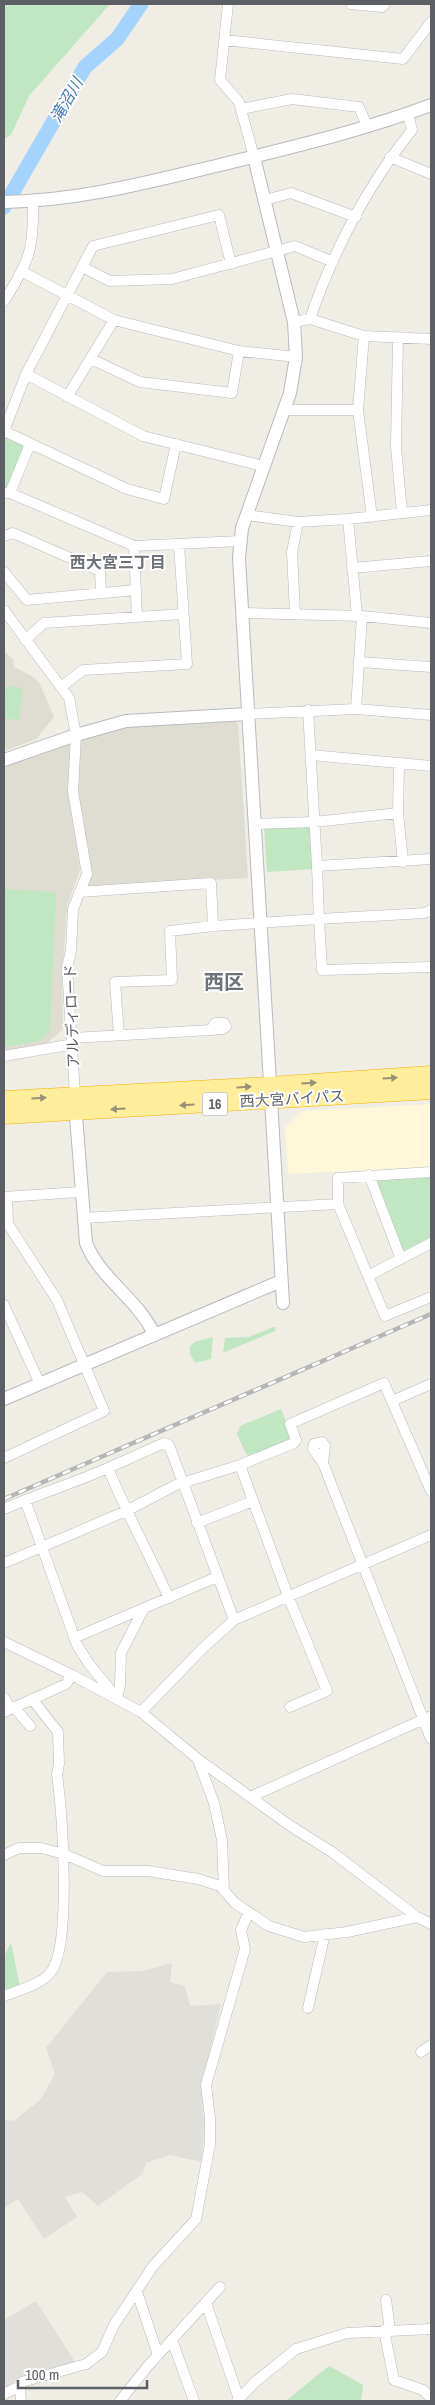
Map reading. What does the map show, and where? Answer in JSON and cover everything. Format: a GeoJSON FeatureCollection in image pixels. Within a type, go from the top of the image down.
{"type":"FeatureCollection","features":[{"type":"Feature","properties":{"kind":"highway","name":"西大宮バイパス"},"geometry":{"type":"LineString","coordinates":[[270,1094],[431,1075]]}},
{"type":"Feature","properties":{"kind":"highway","name":"西大宮バイパス"},"geometry":{"type":"LineString","coordinates":[[4,1100],[75,1103],[270,1094],[431,1090]]}},
{"type":"Feature","properties":{"kind":"highway","name":"西大宮バイパス"},"geometry":{"type":"LineString","coordinates":[[4,1115],[75,1103]]}},
{"type":"Feature","properties":{"kind":"street"},"geometry":{"type":"LineString","coordinates":[[228,4],[220,80],[239,102],[241,109],[294,322],[296,357],[293,381],[246,515],[240,541],[247,714],[283,1302]]}},
{"type":"Feature","properties":{"kind":"street"},"geometry":{"type":"LineString","coordinates":[[351,4],[382,7],[386,4]]}},
{"type":"Feature","properties":{"kind":"street"},"geometry":{"type":"LineString","coordinates":[[224,40],[403,59],[431,22]]}},
{"type":"Feature","properties":{"kind":"street"},"geometry":{"type":"LineString","coordinates":[[241,109],[292,100],[359,107],[367,126]]}},
{"type":"Feature","properties":{"kind":"street"},"geometry":{"type":"LineString","coordinates":[[8,202],[89,196],[254,157],[408,114],[431,105]]}},
{"type":"Feature","properties":{"kind":"street"},"geometry":{"type":"LineString","coordinates":[[310,319],[324,278],[356,217],[390,157],[412,130],[408,114]]}},
{"type":"Feature","properties":{"kind":"street"},"geometry":{"type":"LineString","coordinates":[[390,157],[431,174]]}},
{"type":"Feature","properties":{"kind":"street"},"geometry":{"type":"LineString","coordinates":[[264,200],[291,193],[356,217]]}},
{"type":"Feature","properties":{"kind":"street"},"geometry":{"type":"LineString","coordinates":[[4,300],[23,272],[34,235],[33,201]]}},
{"type":"Feature","properties":{"kind":"street"},"geometry":{"type":"LineString","coordinates":[[176,444],[164,500],[127,489],[4,431],[26,374],[93,246],[219,215],[231,264]]}},
{"type":"Feature","properties":{"kind":"street"},"geometry":{"type":"LineString","coordinates":[[82,266],[110,281],[172,278],[295,246],[333,262]]}},
{"type":"Feature","properties":{"kind":"street"},"geometry":{"type":"LineString","coordinates":[[23,272],[114,320],[239,351],[296,357]]}},
{"type":"Feature","properties":{"kind":"street"},"geometry":{"type":"LineString","coordinates":[[294,322],[310,319],[364,336],[431,339]]}},
{"type":"Feature","properties":{"kind":"street"},"geometry":{"type":"LineString","coordinates":[[66,397],[114,320]]}},
{"type":"Feature","properties":{"kind":"street"},"geometry":{"type":"LineString","coordinates":[[364,336],[358,410],[372,517]]}},
{"type":"Feature","properties":{"kind":"street"},"geometry":{"type":"LineString","coordinates":[[398,338],[396,447],[402,513]]}},
{"type":"Feature","properties":{"kind":"street"},"geometry":{"type":"LineString","coordinates":[[91,359],[140,382],[232,393],[239,351]]}},
{"type":"Feature","properties":{"kind":"street"},"geometry":{"type":"LineString","coordinates":[[26,374],[66,397],[143,436],[263,466]]}},
{"type":"Feature","properties":{"kind":"street"},"geometry":{"type":"LineString","coordinates":[[284,410],[358,410]]}},
{"type":"Feature","properties":{"kind":"street"},"geometry":{"type":"LineString","coordinates":[[30,444],[7,493],[134,546],[240,541]]}},
{"type":"Feature","properties":{"kind":"street"},"geometry":{"type":"LineString","coordinates":[[246,515],[298,522],[372,517],[431,510]]}},
{"type":"Feature","properties":{"kind":"street"},"geometry":{"type":"LineString","coordinates":[[348,519],[352,568],[360,616],[356,709]]}},
{"type":"Feature","properties":{"kind":"street"},"geometry":{"type":"LineString","coordinates":[[295,614],[292,552],[298,522]]}},
{"type":"Feature","properties":{"kind":"street"},"geometry":{"type":"LineString","coordinates":[[4,536],[13,533],[100,571],[101,593]]}},
{"type":"Feature","properties":{"kind":"street"},"geometry":{"type":"LineString","coordinates":[[61,687],[83,670],[187,664],[179,545]]}},
{"type":"Feature","properties":{"kind":"street"},"geometry":{"type":"LineString","coordinates":[[134,546],[137,617]]}},
{"type":"Feature","properties":{"kind":"street"},"geometry":{"type":"LineString","coordinates":[[352,568],[431,561]]}},
{"type":"Feature","properties":{"kind":"street"},"geometry":{"type":"LineString","coordinates":[[4,572],[26,600],[136,590]]}},
{"type":"Feature","properties":{"kind":"street","name":"アルディロード"},"geometry":{"type":"LineString","coordinates":[[4,610],[61,687],[72,707],[76,735],[73,791],[87,874],[73,909],[71,950],[68,967],[80,1192],[86,1243],[94,1262],[140,1309],[154,1334]]}},
{"type":"Feature","properties":{"kind":"street"},"geometry":{"type":"LineString","coordinates":[[242,613],[360,616],[431,623]]}},
{"type":"Feature","properties":{"kind":"street"},"geometry":{"type":"LineString","coordinates":[[25,640],[44,623],[184,614]]}},
{"type":"Feature","properties":{"kind":"street"},"geometry":{"type":"LineString","coordinates":[[359,662],[431,667]]}},
{"type":"Feature","properties":{"kind":"street"},"geometry":{"type":"LineString","coordinates":[[4,760],[76,735],[126,721],[308,710],[356,709],[431,715]]}},
{"type":"Feature","properties":{"kind":"street"},"geometry":{"type":"LineString","coordinates":[[308,710],[322,970],[431,966]]}},
{"type":"Feature","properties":{"kind":"street"},"geometry":{"type":"LineString","coordinates":[[311,755],[431,766]]}},
{"type":"Feature","properties":{"kind":"street"},"geometry":{"type":"LineString","coordinates":[[399,764],[398,813],[403,862]]}},
{"type":"Feature","properties":{"kind":"street"},"geometry":{"type":"LineString","coordinates":[[254,824],[314,822],[398,813]]}},
{"type":"Feature","properties":{"kind":"street"},"geometry":{"type":"LineString","coordinates":[[317,866],[431,859]]}},
{"type":"Feature","properties":{"kind":"street"},"geometry":{"type":"LineString","coordinates":[[80,892],[212,883],[213,926]]}},
{"type":"Feature","properties":{"kind":"street"},"geometry":{"type":"LineString","coordinates":[[119,1035],[115,982],[172,980],[170,931],[213,926],[425,913],[431,910]]}},
{"type":"Feature","properties":{"kind":"street"},"geometry":{"type":"LineString","coordinates":[[4,1056],[73,1041],[119,1035],[211,1030]]}},
{"type":"Feature","properties":{"kind":"street"},"geometry":{"type":"LineString","coordinates":[[431,1172],[338,1178],[338,1204],[385,1316],[431,1297]]}},
{"type":"Feature","properties":{"kind":"street"},"geometry":{"type":"LineString","coordinates":[[368,1175],[401,1259]]}},
{"type":"Feature","properties":{"kind":"street"},"geometry":{"type":"LineString","coordinates":[[4,1458],[104,1411],[56,1300],[6,1226],[6,1197],[80,1192]]}},
{"type":"Feature","properties":{"kind":"street"},"geometry":{"type":"LineString","coordinates":[[83,1218],[338,1204]]}},
{"type":"Feature","properties":{"kind":"street"},"geometry":{"type":"LineString","coordinates":[[368,1276],[431,1242]]}},
{"type":"Feature","properties":{"kind":"street"},"geometry":{"type":"LineString","coordinates":[[4,1399],[281,1281]]}},
{"type":"Feature","properties":{"kind":"street"},"geometry":{"type":"LineString","coordinates":[[4,1304],[40,1384]]}},
{"type":"Feature","properties":{"kind":"street"},"geometry":{"type":"LineString","coordinates":[[294,1443],[296,1440],[290,1424],[384,1383],[429,1478],[431,1491]]}},
{"type":"Feature","properties":{"kind":"street"},"geometry":{"type":"LineString","coordinates":[[392,1401],[431,1384]]}},
{"type":"Feature","properties":{"kind":"street"},"geometry":{"type":"LineString","coordinates":[[4,1509],[51,1488],[72,1484],[164,1443],[169,1445],[234,1620]]}},
{"type":"Feature","properties":{"kind":"street"},"geometry":{"type":"LineString","coordinates":[[4,1563],[126,1511],[153,1495],[183,1482],[240,1464],[294,1443],[313,1448],[323,1463],[362,1564],[427,1718],[431,1739]]}},
{"type":"Feature","properties":{"kind":"street"},"geometry":{"type":"LineString","coordinates":[[240,1464],[288,1596],[327,1690],[290,1707]]}},
{"type":"Feature","properties":{"kind":"street"},"geometry":{"type":"LineString","coordinates":[[108,1468],[126,1511],[151,1558],[169,1598]]}},
{"type":"Feature","properties":{"kind":"street"},"geometry":{"type":"LineString","coordinates":[[25,1500],[74,1638],[89,1664],[117,1698]]}},
{"type":"Feature","properties":{"kind":"street"},"geometry":{"type":"LineString","coordinates":[[197,1523],[253,1501]]}},
{"type":"Feature","properties":{"kind":"street"},"geometry":{"type":"LineString","coordinates":[[141,1712],[203,1648],[234,1620],[431,1535]]}},
{"type":"Feature","properties":{"kind":"street"},"geometry":{"type":"LineString","coordinates":[[74,1638],[217,1577]]}},
{"type":"Feature","properties":{"kind":"street"},"geometry":{"type":"LineString","coordinates":[[117,1698],[120,1685],[122,1653],[144,1608]]}},
{"type":"Feature","properties":{"kind":"street"},"geometry":{"type":"LineString","coordinates":[[4,1642],[72,1675],[141,1712],[198,1759],[250,1797],[332,1852],[426,1919]]}},
{"type":"Feature","properties":{"kind":"street"},"geometry":{"type":"LineString","coordinates":[[10,1709],[66,1684],[72,1675]]}},
{"type":"Feature","properties":{"kind":"street"},"geometry":{"type":"LineString","coordinates":[[4,1698],[10,1709],[30,1726]]}},
{"type":"Feature","properties":{"kind":"street"},"geometry":{"type":"LineString","coordinates":[[4,1996],[41,1980],[50,1973],[58,1962],[61,1941],[64,1854],[57,1774],[59,1764],[58,1732],[32,1698]]}},
{"type":"Feature","properties":{"kind":"street"},"geometry":{"type":"LineString","coordinates":[[250,1797],[427,1718]]}},
{"type":"Feature","properties":{"kind":"street"},"geometry":{"type":"LineString","coordinates":[[198,1759],[214,1803],[222,1840],[224,1891]]}},
{"type":"Feature","properties":{"kind":"street"},"geometry":{"type":"LineString","coordinates":[[4,1855],[19,1848],[30,1847],[64,1854],[103,1871],[148,1871],[205,1881],[220,1886],[248,1914],[269,1926],[304,1937],[426,1919]]}},
{"type":"Feature","properties":{"kind":"street"},"geometry":{"type":"LineString","coordinates":[[4,2394],[20,2386],[22,2382],[86,2364],[102,2352],[114,2325],[153,2266],[175,2245],[196,2219],[210,2144],[210,2118],[206,2085],[245,1949],[241,1930],[248,1914]]}},
{"type":"Feature","properties":{"kind":"street"},"geometry":{"type":"LineString","coordinates":[[308,2008],[325,1934]]}},
{"type":"Feature","properties":{"kind":"street"},"geometry":{"type":"LineString","coordinates":[[421,2052],[431,2045]]}},
{"type":"Feature","properties":{"kind":"street"},"geometry":{"type":"LineString","coordinates":[[120,2401],[130,2396],[158,2355],[220,2287]]}},
{"type":"Feature","properties":{"kind":"street"},"geometry":{"type":"LineString","coordinates":[[137,2292],[158,2355]]}},
{"type":"Feature","properties":{"kind":"street"},"geometry":{"type":"LineString","coordinates":[[386,2300],[387,2330],[394,2380],[423,2390],[431,2398]]}},
{"type":"Feature","properties":{"kind":"street"},"geometry":{"type":"LineString","coordinates":[[206,2303],[238,2400],[255,2382],[296,2348],[347,2333],[431,2328]]}},
{"type":"Feature","properties":{"kind":"street"},"geometry":{"type":"LineString","coordinates":[[172,2340],[194,2401]]}},
{"type":"Feature","properties":{"kind":"street"},"geometry":{"type":"LineString","coordinates":[[20,2386],[21,2401]]}},
{"type":"Feature","properties":{"kind":"shaded area"},"geometry":{"type":"Polygon","coordinates":[[[4,651],[13,659],[14,667],[34,677],[40,684],[54,717],[36,739],[4,751],[4,651]]]}},
{"type":"Feature","properties":{"kind":"shaded area"},"geometry":{"type":"Polygon","coordinates":[[[235,721],[238,724],[248,878],[89,887],[87,885],[92,874],[78,792],[81,742],[83,738],[135,726],[235,721]]]}},
{"type":"Feature","properties":{"kind":"shaded area"},"geometry":{"type":"Polygon","coordinates":[[[67,743],[73,746],[69,791],[80,870],[67,906],[62,981],[63,1029],[45,1045],[4,1052],[4,766],[67,743]]]}},
{"type":"Feature","properties":{"kind":"shaded area"},"geometry":{"type":"Polygon","coordinates":[[[431,1104],[431,1167],[288,1174],[285,1128],[302,1111],[431,1104]]]}},
{"type":"Feature","properties":{"kind":"shaded area"},"geometry":{"type":"Polygon","coordinates":[[[172,1963],[170,1982],[185,1986],[190,2006],[221,2004],[201,2088],[204,2123],[202,2162],[170,2155],[146,2163],[142,2174],[98,2206],[82,2192],[65,2197],[77,2217],[44,2239],[18,2199],[4,2208],[4,2120],[14,2121],[41,2099],[55,2074],[46,2048],[107,1972],[142,1971],[172,1963]]]}},
{"type":"Feature","properties":{"kind":"shaded area"},"geometry":{"type":"Polygon","coordinates":[[[36,2301],[75,2362],[18,2378],[4,2391],[4,2320],[36,2301]]]}},
{"type":"Feature","properties":{"kind":"green space"},"geometry":{"type":"Polygon","coordinates":[[[4,4],[110,4],[29,96],[11,135],[4,139],[4,4]]]}},
{"type":"Feature","properties":{"kind":"green space"},"geometry":{"type":"Polygon","coordinates":[[[4,434],[24,443],[25,448],[10,486],[4,490],[4,434]]]}},
{"type":"Feature","properties":{"kind":"green space"},"geometry":{"type":"Polygon","coordinates":[[[6,686],[23,688],[19,720],[4,718],[6,686]]]}},
{"type":"Feature","properties":{"kind":"green space"},"geometry":{"type":"Polygon","coordinates":[[[311,824],[314,869],[267,872],[264,827],[311,824]]]}},
{"type":"Feature","properties":{"kind":"green space"},"geometry":{"type":"Polygon","coordinates":[[[4,889],[56,892],[50,1033],[39,1041],[4,1047],[4,889]]]}},
{"type":"Feature","properties":{"kind":"green space"},"geometry":{"type":"Polygon","coordinates":[[[431,1175],[431,1239],[404,1252],[399,1252],[373,1179],[431,1175]]]}},
{"type":"Feature","properties":{"kind":"green space"},"geometry":{"type":"Polygon","coordinates":[[[276,1327],[275,1331],[223,1353],[225,1338],[249,1337],[276,1327]]]}},
{"type":"Feature","properties":{"kind":"green space"},"geometry":{"type":"Polygon","coordinates":[[[213,1337],[211,1359],[195,1363],[190,1354],[190,1346],[195,1342],[213,1337]]]}},
{"type":"Feature","properties":{"kind":"green space"},"geometry":{"type":"Polygon","coordinates":[[[281,1409],[292,1438],[289,1442],[250,1457],[246,1454],[237,1434],[240,1426],[281,1409]]]}},
{"type":"Feature","properties":{"kind":"green space"},"geometry":{"type":"Polygon","coordinates":[[[11,1942],[20,1987],[4,1993],[4,1957],[11,1942]]]}},
{"type":"Feature","properties":{"kind":"green space"},"geometry":{"type":"Polygon","coordinates":[[[329,2366],[363,2385],[361,2401],[288,2401],[288,2399],[329,2366]]]}},
{"type":"Feature","properties":{"kind":"waterway","name":"滝沼川"},"geometry":{"type":"LineString","coordinates":[[4,207],[85,67],[117,39],[141,4]]}},
{"type":"Feature","properties":{"kind":"railway"},"geometry":{"type":"LineString","coordinates":[[4,1499],[431,1314]]}},
{"type":"Feature","properties":{"kind":"district","name":"西大宮三丁目"},"geometry":{"type":"Point","coordinates":[118,562]}},
{"type":"Feature","properties":{"kind":"district","name":"西区"},"geometry":{"type":"Point","coordinates":[224,982]}}]}
